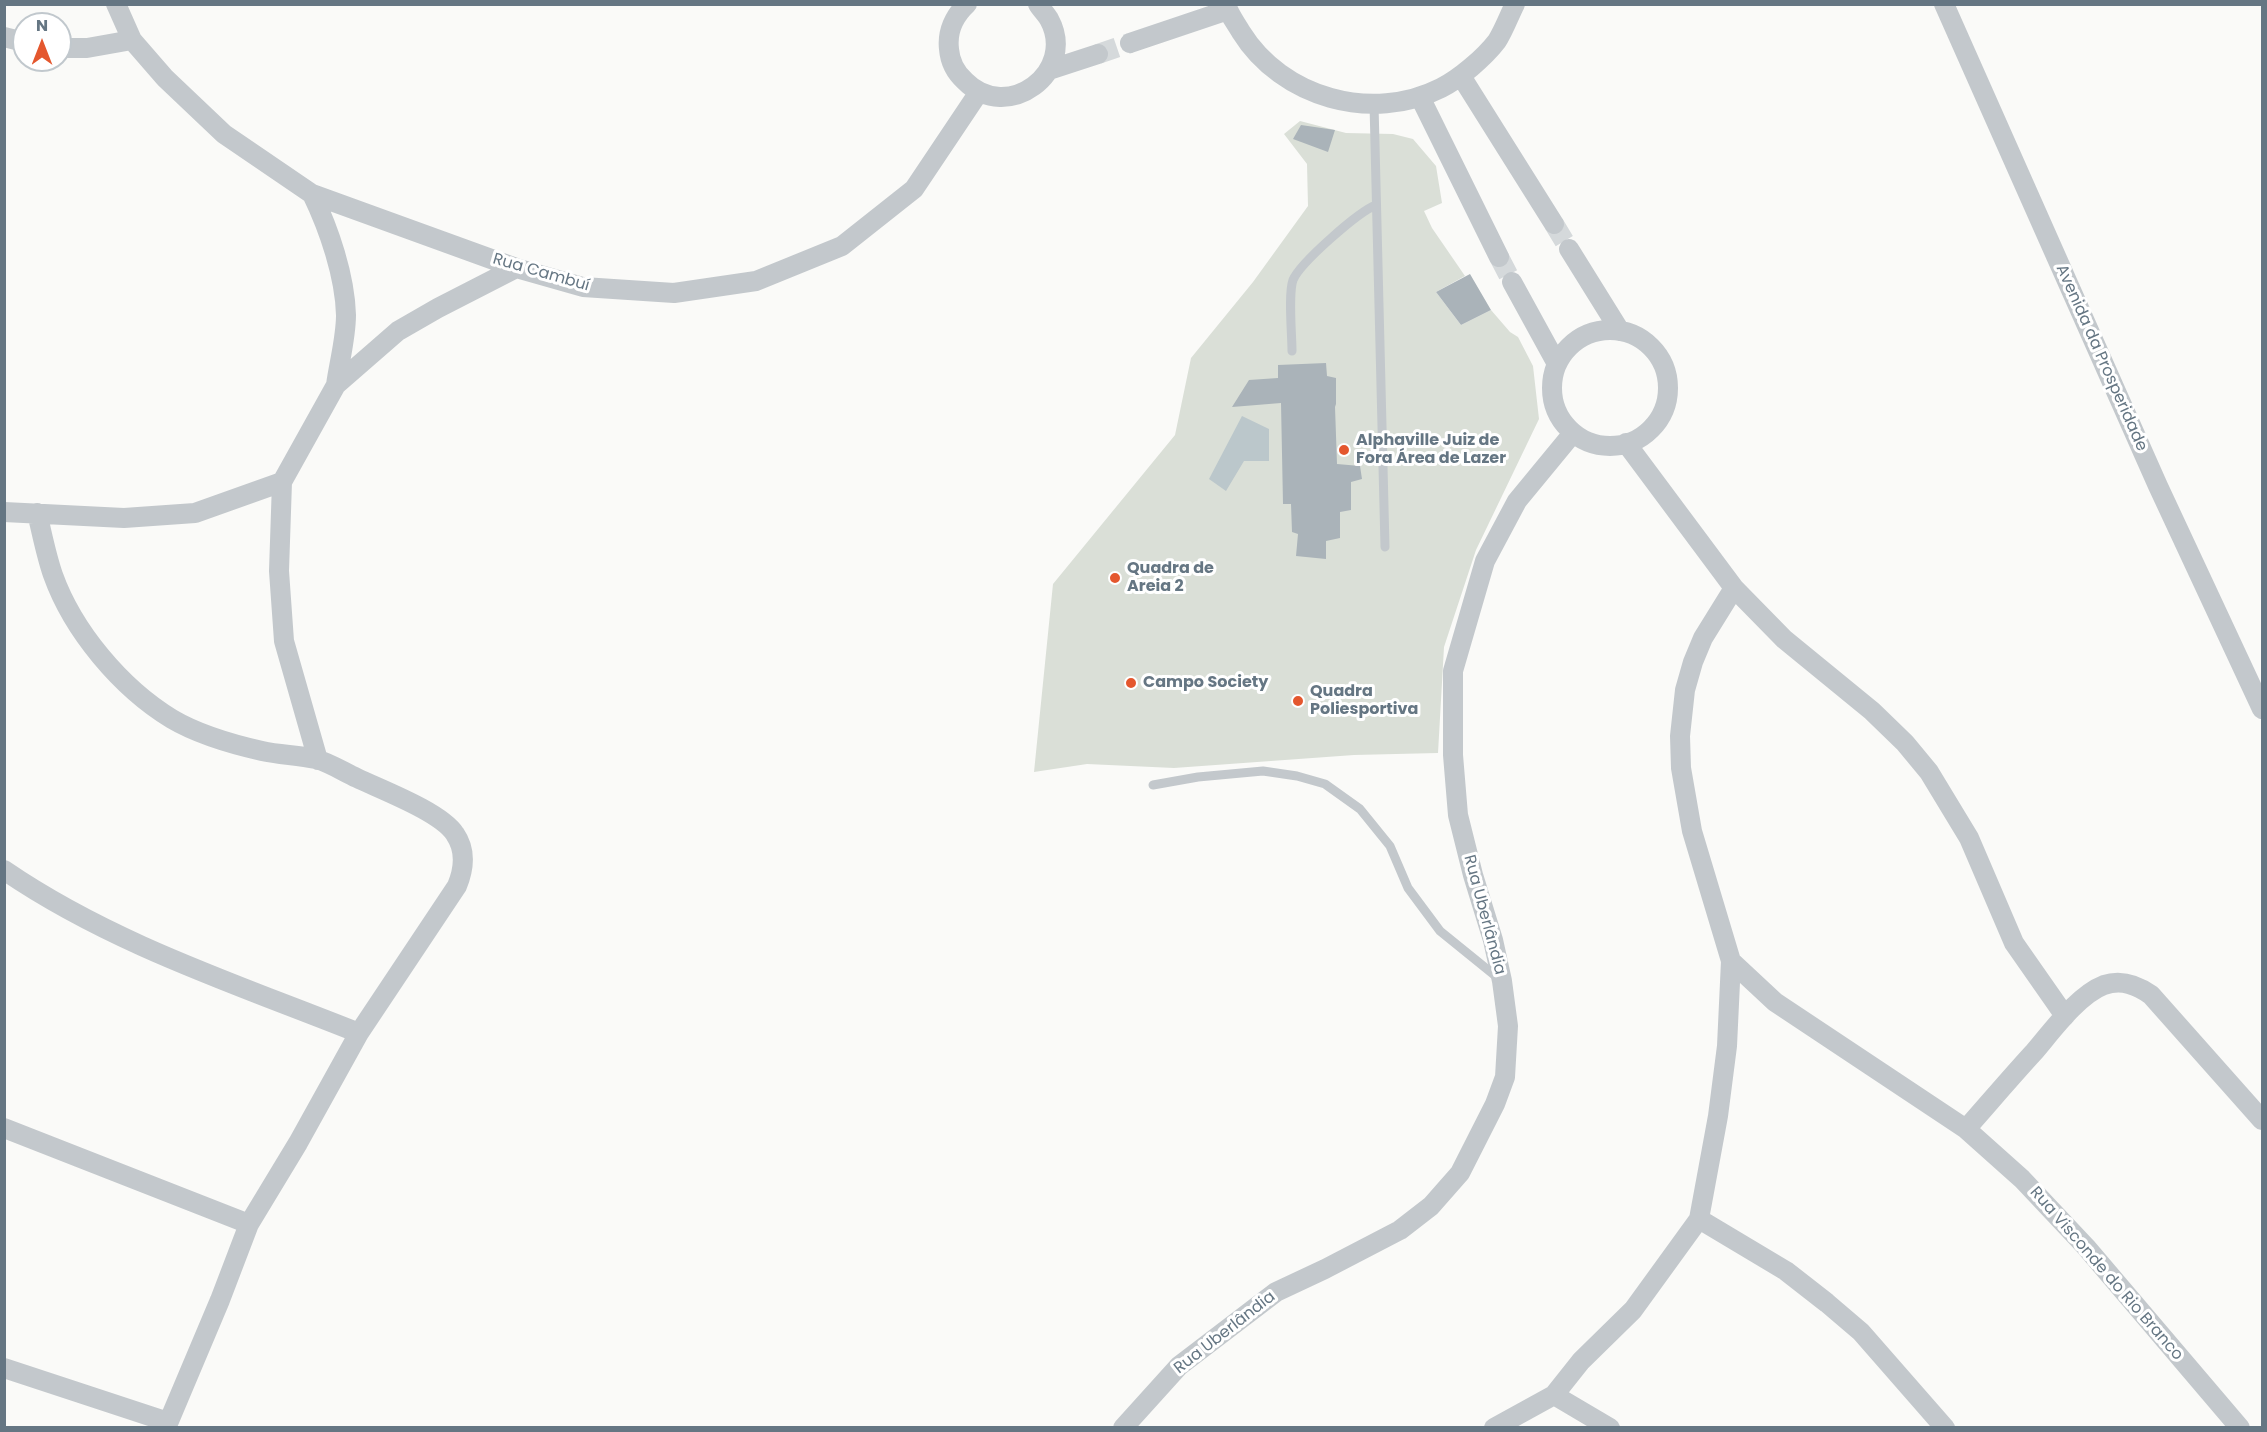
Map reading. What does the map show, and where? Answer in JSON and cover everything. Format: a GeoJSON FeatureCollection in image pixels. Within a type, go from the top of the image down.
{"type":"FeatureCollection","features":[{"type":"Feature","properties":{"kind":"street","name":"Rua Cambuí"},"geometry":{"type":"LineString","coordinates":[[116,4],[132,40],[165,78],[224,134],[312,194],[516,268],[584,287],[674,293],[756,281],[842,246],[914,189],[979,92]]}},
{"type":"Feature","properties":{"kind":"street"},"geometry":{"type":"LineString","coordinates":[[967,4],[960,10],[952,25],[948,42],[950,59],[958,75],[970,87],[986,95],[1004,98],[1022,94],[1037,84],[1049,70],[1055,53],[1055,36],[1049,19],[1038,5]]}},
{"type":"Feature","properties":{"kind":"street"},"geometry":{"type":"LineString","coordinates":[[1130,43],[1227,7],[1252,49],[1287,80],[1329,99],[1374,104],[1420,97],[1461,76],[1496,41],[1515,4]]}},
{"type":"Feature","properties":{"kind":"street","name":"Avenida da Prosperidade"},"geometry":{"type":"LineString","coordinates":[[1944,4],[2158,486],[2262,709]]}},
{"type":"Feature","properties":{"kind":"street"},"geometry":{"type":"LineString","coordinates":[[72,48],[87,48],[132,40]]}},
{"type":"Feature","properties":{"kind":"street"},"geometry":{"type":"LineString","coordinates":[[1049,70],[1098,54]]}},
{"type":"Feature","properties":{"kind":"street"},"geometry":{"type":"LineString","coordinates":[[1461,76],[1554,224]]}},
{"type":"Feature","properties":{"kind":"street"},"geometry":{"type":"LineString","coordinates":[[1420,97],[1499,257]]}},
{"type":"Feature","properties":{"kind":"street"},"geometry":{"type":"LineString","coordinates":[[312,194],[327,224],[339,271],[346,316],[336,385]]}},
{"type":"Feature","properties":{"kind":"street"},"geometry":{"type":"LineString","coordinates":[[1569,249],[1620,331]]}},
{"type":"Feature","properties":{"kind":"street"},"geometry":{"type":"LineString","coordinates":[[318,760],[284,641],[279,571],[282,482],[336,385],[398,331],[516,268]]}},
{"type":"Feature","properties":{"kind":"street"},"geometry":{"type":"LineString","coordinates":[[1512,282],[1557,364]]}},
{"type":"Feature","properties":{"kind":"street"},"geometry":{"type":"LineString","coordinates":[[1601,330],[1620,331],[1639,338],[1654,349],[1664,366],[1668,385],[1666,404],[1658,421],[1644,435],[1626,444],[1608,446],[1589,442],[1573,433],[1560,418],[1553,401],[1552,382],[1557,364],[1567,348],[1583,336],[1601,330]]}},
{"type":"Feature","properties":{"kind":"street","name":"Rua Uberlândia"},"geometry":{"type":"LineString","coordinates":[[1123,1428],[1179,1366],[1276,1292],[1400,1230],[1431,1206],[1460,1173],[1495,1104],[1505,1077],[1508,1026],[1502,981],[1493,940],[1458,815],[1453,755],[1453,671],[1485,561],[1517,501],[1573,433]]}},
{"type":"Feature","properties":{"kind":"street"},"geometry":{"type":"LineString","coordinates":[[1626,444],[1734,588],[1784,639],[1872,711],[1905,743],[1929,772],[1969,838],[2014,943],[2065,1016]]}},
{"type":"Feature","properties":{"kind":"street"},"geometry":{"type":"LineString","coordinates":[[4,512],[124,518],[195,513],[282,482]]}},
{"type":"Feature","properties":{"kind":"street"},"geometry":{"type":"LineString","coordinates":[[4,1368],[167,1425],[220,1300],[249,1224],[298,1143],[359,1033],[457,886],[463,866],[462,851],[455,834],[447,824],[428,812],[318,760],[263,751],[192,730],[150,704],[101,659],[67,607],[53,574],[37,513]]}},
{"type":"Feature","properties":{"kind":"street"},"geometry":{"type":"LineString","coordinates":[[1494,1428],[1554,1395],[1581,1361],[1633,1310],[1699,1219],[1718,1116],[1727,1046],[1731,961],[1692,831],[1681,768],[1680,736],[1685,690],[1693,662],[1703,638],[1734,588]]}},
{"type":"Feature","properties":{"kind":"street"},"geometry":{"type":"LineString","coordinates":[[4,870],[36,892],[97,925],[157,952],[359,1033]]}},
{"type":"Feature","properties":{"kind":"street","name":"Rua Visconde do Rio Branco"},"geometry":{"type":"LineString","coordinates":[[1731,961],[1775,1002],[1966,1129],[2022,1179],[2086,1247],[2240,1428]]}},
{"type":"Feature","properties":{"kind":"street"},"geometry":{"type":"LineString","coordinates":[[1966,1129],[2065,1016],[2093,990],[2125,983],[2139,987],[2151,995],[2262,1120]]}},
{"type":"Feature","properties":{"kind":"street"},"geometry":{"type":"LineString","coordinates":[[4,1128],[249,1224]]}},
{"type":"Feature","properties":{"kind":"street"},"geometry":{"type":"LineString","coordinates":[[1699,1219],[1786,1271],[1827,1303],[1861,1332],[1945,1426]]}},
{"type":"Feature","properties":{"kind":"street"},"geometry":{"type":"LineString","coordinates":[[1554,1395],[1610,1428]]}},
{"type":"Feature","properties":{"kind":"lane"},"geometry":{"type":"LineString","coordinates":[[1374,104],[1385,547]]}},
{"type":"Feature","properties":{"kind":"lane"},"geometry":{"type":"LineString","coordinates":[[1292,351],[1293,280],[1345,225],[1367,208],[1376,205]]}},
{"type":"Feature","properties":{"kind":"lane"},"geometry":{"type":"LineString","coordinates":[[1153,784],[1263,771],[1297,776],[1325,784],[1360,809],[1390,846],[1408,888],[1440,931],[1502,981]]}},
{"type":"Feature","properties":{"kind":"shaded area","name":"Alphaville Juiz de Fora Área de Lazer"},"geometry":{"type":"Polygon","coordinates":[[[1300,121],[1346,133],[1393,134],[1413,139],[1436,166],[1442,203],[1424,211],[1432,228],[1465,276],[1436,292],[1461,325],[1491,310],[1510,332],[1518,337],[1533,366],[1539,419],[1476,550],[1444,647],[1438,753],[1354,755],[1174,768],[1087,764],[1034,772],[1053,584],[1175,435],[1191,358],[1253,282],[1308,206],[1307,164],[1284,134],[1300,121]]]}},
{"type":"Feature","properties":{"kind":"shaded area"},"geometry":{"type":"Polygon","coordinates":[[[1242,416],[1269,429],[1269,461],[1244,461],[1226,491],[1209,479],[1242,416]]]}},
{"type":"Feature","properties":{"kind":"building"},"geometry":{"type":"Polygon","coordinates":[[[1301,125],[1335,130],[1328,152],[1293,139],[1301,125]]]}},
{"type":"Feature","properties":{"kind":"building"},"geometry":{"type":"Polygon","coordinates":[[[1470,274],[1491,310],[1461,325],[1436,292],[1470,274]]]}},
{"type":"Feature","properties":{"kind":"building"},"geometry":{"type":"Polygon","coordinates":[[[1326,363],[1327,376],[1336,378],[1337,464],[1360,466],[1362,479],[1351,482],[1351,510],[1340,512],[1340,538],[1326,541],[1326,559],[1296,556],[1298,534],[1292,532],[1291,504],[1283,504],[1281,403],[1232,407],[1249,380],[1278,378],[1278,365],[1326,363]]]}},
{"type":"Feature","properties":{"kind":"tunnel"},"geometry":{"type":"LineString","coordinates":[[1098,54],[1130,43]]}},
{"type":"Feature","properties":{"kind":"tunnel"},"geometry":{"type":"LineString","coordinates":[[1554,224],[1569,249]]}},
{"type":"Feature","properties":{"kind":"tunnel"},"geometry":{"type":"LineString","coordinates":[[1499,257],[1512,282]]}},
{"type":"Feature","properties":{"kind":"place","name":"Alphaville Juiz de Fora Área de Lazer"},"geometry":{"type":"Point","coordinates":[1344,450]}},
{"type":"Feature","properties":{"kind":"place","name":"Quadra de Areia 2"},"geometry":{"type":"Point","coordinates":[1115,578]}},
{"type":"Feature","properties":{"kind":"place","name":"Campo Society"},"geometry":{"type":"Point","coordinates":[1131,683]}},
{"type":"Feature","properties":{"kind":"place","name":"Quadra Poliesportiva"},"geometry":{"type":"Point","coordinates":[1298,701]}}]}
